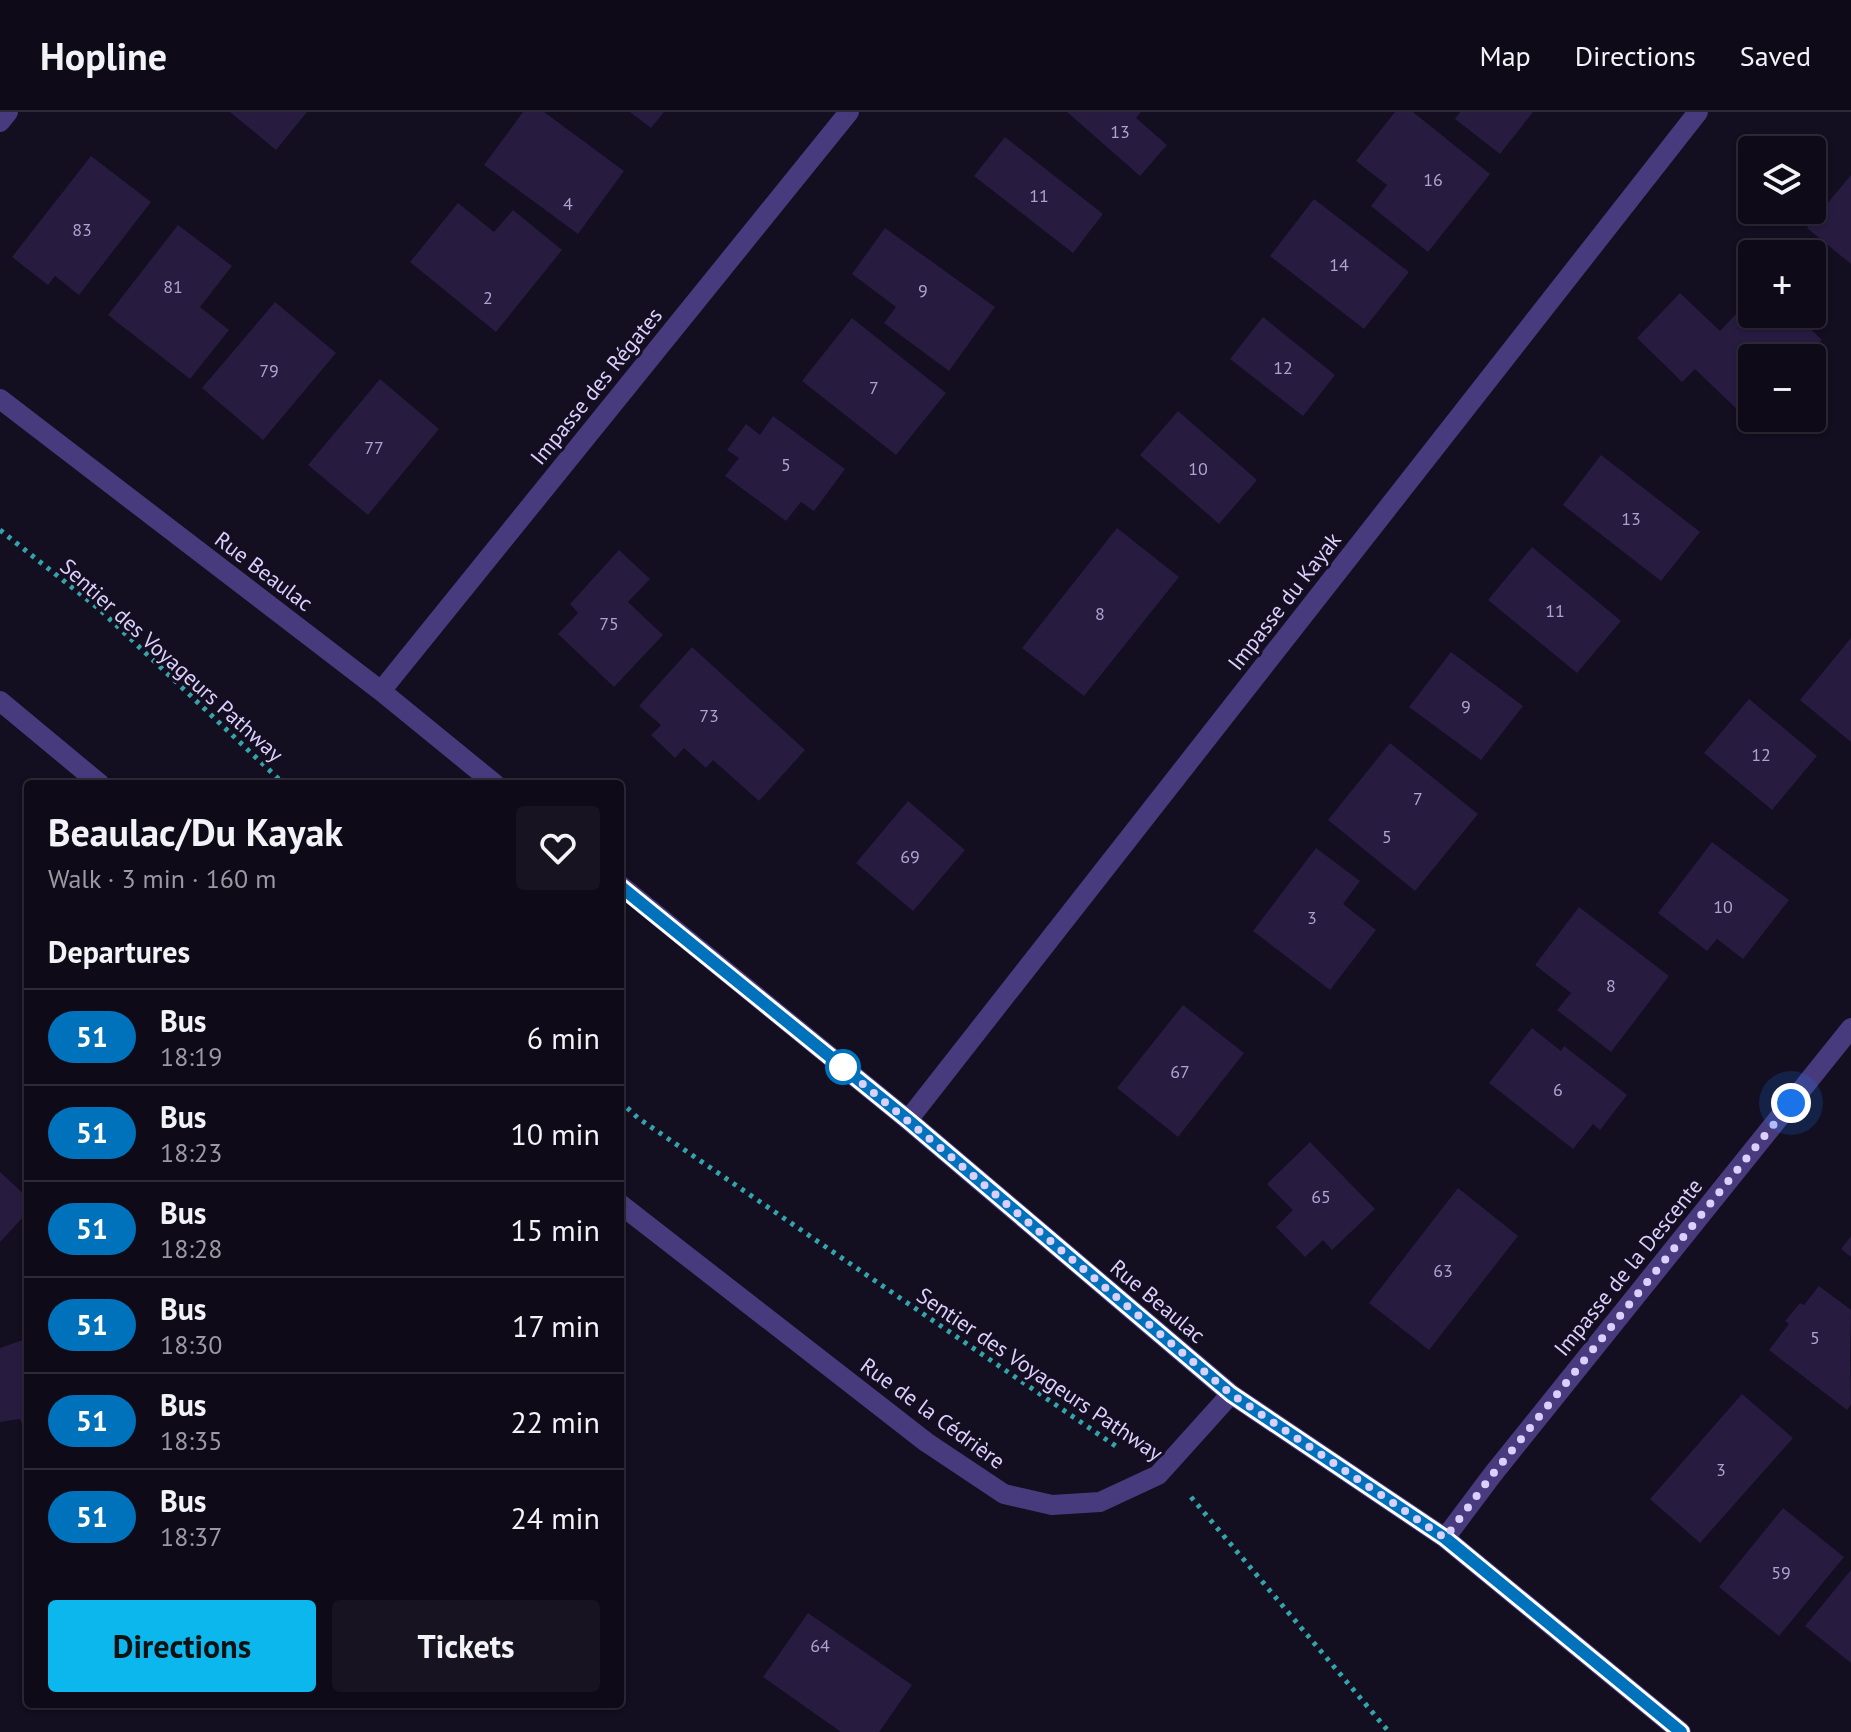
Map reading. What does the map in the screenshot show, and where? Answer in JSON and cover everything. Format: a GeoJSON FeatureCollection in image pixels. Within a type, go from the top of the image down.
{"type":"FeatureCollection","features":[{"type":"Feature","properties":{"kind":"street"},"geometry":{"type":"LineString","coordinates":[[0,122],[8,112]]}},
{"type":"Feature","properties":{"kind":"street","name":"Impasse des Régates"},"geometry":{"type":"LineString","coordinates":[[381,691],[849,112]]}},
{"type":"Feature","properties":{"kind":"street","name":"Impasse du Kayak"},"geometry":{"type":"LineString","coordinates":[[908,1120],[1698,112]]}},
{"type":"Feature","properties":{"kind":"street","name":"Rue Beaulac"},"geometry":{"type":"LineString","coordinates":[[0,399],[381,691],[490,780]]}},
{"type":"Feature","properties":{"kind":"street"},"geometry":{"type":"LineString","coordinates":[[0,701],[95,780]]}},
{"type":"Feature","properties":{"kind":"street","name":"Rue Beaulac"},"geometry":{"type":"LineString","coordinates":[[624,888],[908,1120],[1231,1394],[1445,1538],[1681,1732]]}},
{"type":"Feature","properties":{"kind":"street","name":"Impasse de la Descente"},"geometry":{"type":"LineString","coordinates":[[1445,1538],[1851,1028]]}},
{"type":"Feature","properties":{"kind":"street","name":"Rue de la Cédrière"},"geometry":{"type":"LineString","coordinates":[[624,1207],[926,1442],[1004,1494],[1052,1505],[1100,1502],[1158,1475],[1231,1394]]}},
{"type":"Feature","properties":{"kind":"path","name":"Sentier des Voyageurs Pathway"},"geometry":{"type":"LineString","coordinates":[[0,530],[99,609],[280,780]]}},
{"type":"Feature","properties":{"kind":"path","name":"Sentier des Voyageurs Pathway"},"geometry":{"type":"LineString","coordinates":[[624,1105],[638,1118],[1193,1499],[1389,1732]]}},
{"type":"Feature","properties":{"kind":"building"},"geometry":{"type":"Polygon","coordinates":[[[230,112],[307,112],[276,150],[230,112]]]}},
{"type":"Feature","properties":{"kind":"building"},"geometry":{"type":"Polygon","coordinates":[[[523,112],[544,112],[624,171],[578,234],[484,165],[523,112]]]}},
{"type":"Feature","properties":{"kind":"building"},"geometry":{"type":"Polygon","coordinates":[[[630,112],[664,112],[651,128],[630,112]]]}},
{"type":"Feature","properties":{"kind":"building"},"geometry":{"type":"Polygon","coordinates":[[[1067,112],[1141,112],[1136,118],[1167,145],[1140,176],[1067,112]]]}},
{"type":"Feature","properties":{"kind":"building"},"geometry":{"type":"Polygon","coordinates":[[[1395,112],[1413,112],[1490,174],[1428,252],[1371,206],[1387,185],[1356,161],[1395,112]]]}},
{"type":"Feature","properties":{"kind":"building"},"geometry":{"type":"Polygon","coordinates":[[[1460,112],[1533,112],[1500,154],[1455,119],[1460,112]]]}},
{"type":"Feature","properties":{"kind":"building"},"geometry":{"type":"Polygon","coordinates":[[[1005,137],[1103,214],[1073,253],[974,176],[1005,137]]]}},
{"type":"Feature","properties":{"kind":"building"},"geometry":{"type":"Polygon","coordinates":[[[91,156],[151,202],[79,295],[55,276],[48,285],[12,257],[91,156]]]}},
{"type":"Feature","properties":{"kind":"building"},"geometry":{"type":"Polygon","coordinates":[[[1851,175],[1851,264],[1826,244],[1826,240],[1807,228],[1810,224],[1826,224],[1826,205],[1851,175]]]}},
{"type":"Feature","properties":{"kind":"building"},"geometry":{"type":"Polygon","coordinates":[[[1314,199],[1409,272],[1364,329],[1270,256],[1314,199]]]}},
{"type":"Feature","properties":{"kind":"building"},"geometry":{"type":"Polygon","coordinates":[[[458,203],[494,232],[513,210],[562,250],[496,332],[410,262],[458,203]]]}},
{"type":"Feature","properties":{"kind":"building"},"geometry":{"type":"Polygon","coordinates":[[[178,225],[232,266],[200,307],[229,330],[190,379],[108,315],[178,225]]]}},
{"type":"Feature","properties":{"kind":"building"},"geometry":{"type":"Polygon","coordinates":[[[885,228],[995,307],[949,371],[884,323],[896,307],[852,274],[885,228]]]}},
{"type":"Feature","properties":{"kind":"building"},"geometry":{"type":"Polygon","coordinates":[[[1680,293],[1720,331],[1738,312],[1738,328],[1810,328],[1822,340],[1818,344],[1738,344],[1738,410],[1695,369],[1682,382],[1637,338],[1680,293]]]}},
{"type":"Feature","properties":{"kind":"building"},"geometry":{"type":"Polygon","coordinates":[[[275,302],[336,353],[263,440],[202,388],[275,302]]]}},
{"type":"Feature","properties":{"kind":"building"},"geometry":{"type":"Polygon","coordinates":[[[1263,317],[1335,375],[1303,416],[1230,359],[1263,317]]]}},
{"type":"Feature","properties":{"kind":"building"},"geometry":{"type":"Polygon","coordinates":[[[852,318],[946,393],[896,455],[802,381],[852,318]]]}},
{"type":"Feature","properties":{"kind":"building"},"geometry":{"type":"Polygon","coordinates":[[[380,379],[439,429],[368,515],[308,465],[380,379]]]}},
{"type":"Feature","properties":{"kind":"building"},"geometry":{"type":"Polygon","coordinates":[[[1178,411],[1257,480],[1219,524],[1140,455],[1178,411]]]}},
{"type":"Feature","properties":{"kind":"building"},"geometry":{"type":"Polygon","coordinates":[[[773,416],[845,469],[814,511],[801,502],[786,521],[725,476],[739,458],[727,450],[746,424],[760,435],[773,416]]]}},
{"type":"Feature","properties":{"kind":"building"},"geometry":{"type":"Polygon","coordinates":[[[1601,455],[1700,532],[1661,581],[1563,505],[1601,455]]]}},
{"type":"Feature","properties":{"kind":"building"},"geometry":{"type":"Polygon","coordinates":[[[1117,528],[1179,577],[1084,696],[1022,648],[1117,528]]]}},
{"type":"Feature","properties":{"kind":"building"},"geometry":{"type":"Polygon","coordinates":[[[1532,547],[1621,621],[1577,673],[1488,600],[1532,547]]]}},
{"type":"Feature","properties":{"kind":"building"},"geometry":{"type":"Polygon","coordinates":[[[619,550],[650,579],[628,602],[663,635],[614,687],[558,634],[578,613],[570,604],[619,550]]]}},
{"type":"Feature","properties":{"kind":"building"},"geometry":{"type":"Polygon","coordinates":[[[1851,638],[1851,742],[1800,700],[1851,638]]]}},
{"type":"Feature","properties":{"kind":"building"},"geometry":{"type":"Polygon","coordinates":[[[692,647],[805,750],[759,801],[713,760],[706,768],[684,748],[675,758],[651,735],[661,725],[639,706],[692,647]]]}},
{"type":"Feature","properties":{"kind":"building"},"geometry":{"type":"Polygon","coordinates":[[[1451,652],[1523,706],[1481,760],[1409,707],[1451,652]]]}},
{"type":"Feature","properties":{"kind":"building"},"geometry":{"type":"Polygon","coordinates":[[[1749,699],[1817,756],[1772,810],[1704,753],[1749,699]]]}},
{"type":"Feature","properties":{"kind":"building"},"geometry":{"type":"Polygon","coordinates":[[[1390,743],[1478,814],[1415,891],[1328,820],[1390,743]]]}},
{"type":"Feature","properties":{"kind":"building"},"geometry":{"type":"Polygon","coordinates":[[[908,801],[965,850],[913,911],[856,863],[908,801]]]}},
{"type":"Feature","properties":{"kind":"building"},"geometry":{"type":"Polygon","coordinates":[[[1712,842],[1789,900],[1743,959],[1717,939],[1707,951],[1658,913],[1712,842]]]}},
{"type":"Feature","properties":{"kind":"building"},"geometry":{"type":"Polygon","coordinates":[[[1316,848],[1360,881],[1343,904],[1376,930],[1330,990],[1253,931],[1316,848]]]}},
{"type":"Feature","properties":{"kind":"building"},"geometry":{"type":"Polygon","coordinates":[[[1579,907],[1669,976],[1611,1052],[1557,1010],[1571,993],[1535,965],[1579,907]]]}},
{"type":"Feature","properties":{"kind":"building"},"geometry":{"type":"Polygon","coordinates":[[[1183,1005],[1244,1053],[1178,1137],[1117,1088],[1183,1005]]]}},
{"type":"Feature","properties":{"kind":"building"},"geometry":{"type":"Polygon","coordinates":[[[1532,1028],[1561,1051],[1564,1046],[1627,1095],[1600,1130],[1593,1124],[1573,1149],[1489,1083],[1532,1028]]]}},
{"type":"Feature","properties":{"kind":"building"},"geometry":{"type":"Polygon","coordinates":[[[1310,1142],[1375,1209],[1332,1250],[1323,1240],[1305,1257],[1276,1227],[1293,1210],[1267,1184],[1310,1142]]]}},
{"type":"Feature","properties":{"kind":"building"},"geometry":{"type":"Polygon","coordinates":[[[0,1172],[24,1194],[24,1216],[0,1242],[0,1172]]]}},
{"type":"Feature","properties":{"kind":"building"},"geometry":{"type":"Polygon","coordinates":[[[1458,1188],[1518,1236],[1429,1350],[1369,1303],[1458,1188]]]}},
{"type":"Feature","properties":{"kind":"building"},"geometry":{"type":"Polygon","coordinates":[[[1851,1236],[1851,1257],[1841,1249],[1851,1236]]]}},
{"type":"Feature","properties":{"kind":"building"},"geometry":{"type":"Polygon","coordinates":[[[1819,1286],[1851,1310],[1851,1404],[1847,1410],[1769,1350],[1789,1324],[1785,1321],[1800,1303],[1804,1305],[1819,1286]]]}},
{"type":"Feature","properties":{"kind":"building"},"geometry":{"type":"Polygon","coordinates":[[[24,1336],[24,1428],[20,1419],[0,1422],[0,1348],[23,1340],[24,1336]]]}},
{"type":"Feature","properties":{"kind":"building"},"geometry":{"type":"Polygon","coordinates":[[[1742,1394],[1793,1438],[1700,1543],[1650,1499],[1742,1394]]]}},
{"type":"Feature","properties":{"kind":"building"},"geometry":{"type":"Polygon","coordinates":[[[1783,1508],[1844,1557],[1779,1636],[1719,1587],[1783,1508]]]}},
{"type":"Feature","properties":{"kind":"building"},"geometry":{"type":"Polygon","coordinates":[[[1851,1570],[1851,1663],[1805,1626],[1851,1570]]]}},
{"type":"Feature","properties":{"kind":"building"},"geometry":{"type":"Polygon","coordinates":[[[808,1613],[912,1685],[879,1732],[841,1732],[763,1677],[808,1613]]]}},
{"type":"Feature","properties":{"kind":"bus line","name":"51"},"geometry":{"type":"LineString","coordinates":[[624,889],[908,1120],[1231,1394],[1445,1538],[1681,1732]]}},
{"type":"Feature","properties":{"kind":"route"},"geometry":{"type":"LineString","coordinates":[[843,1067],[836,1062],[1231,1394],[1445,1538],[1791,1103]]}}]}
